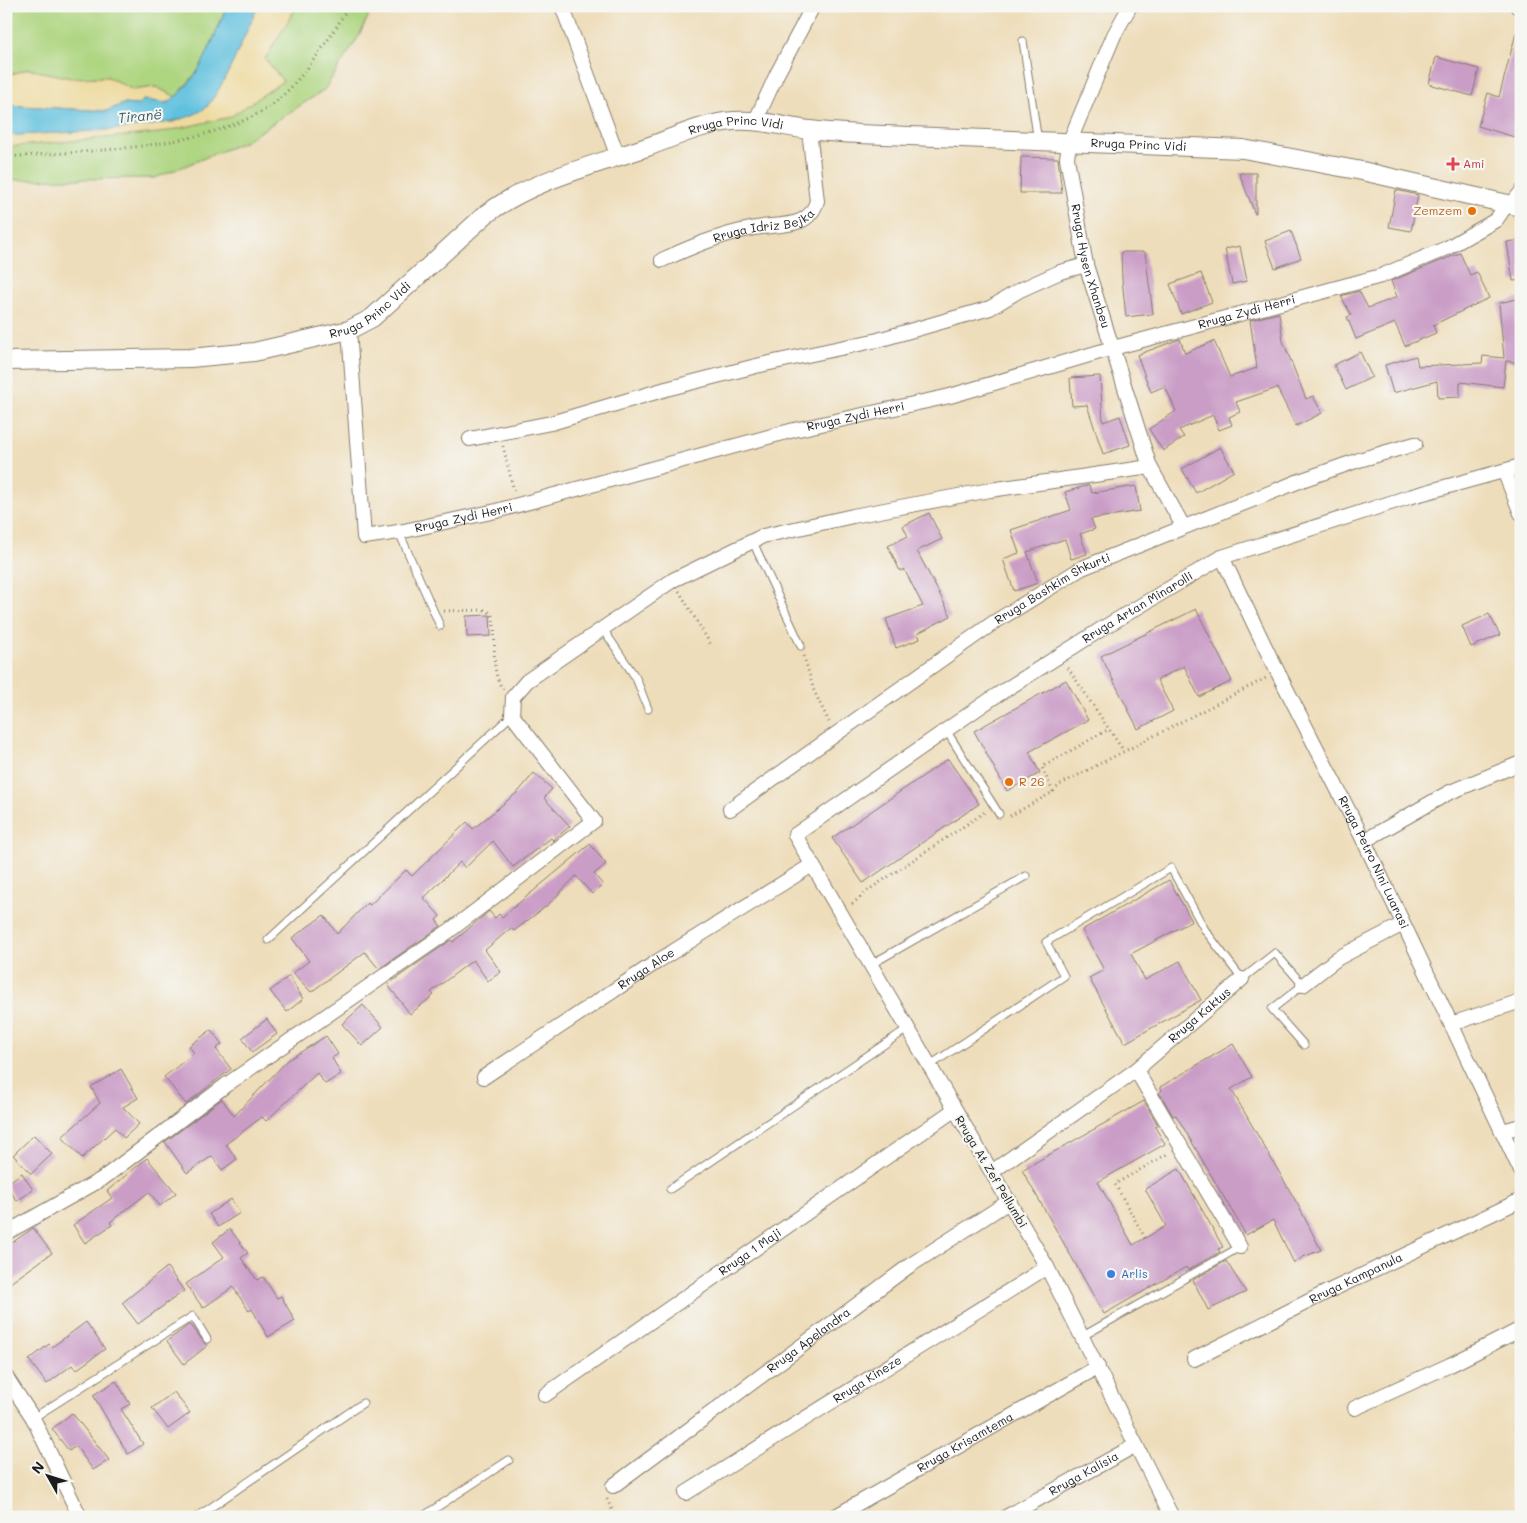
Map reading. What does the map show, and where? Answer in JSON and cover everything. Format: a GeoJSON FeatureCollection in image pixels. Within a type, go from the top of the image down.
{"type":"FeatureCollection","features":[{"type":"Feature","properties":{"kind":"street"},"geometry":{"type":"LineString","coordinates":[[562,6],[618,157]]}},
{"type":"Feature","properties":{"kind":"street"},"geometry":{"type":"LineString","coordinates":[[756,120],[777,74],[813,6]]}},
{"type":"Feature","properties":{"kind":"street","name":"Rruga Hysen Xhanbeu"},"geometry":{"type":"LineString","coordinates":[[1130,6],[1114,35],[1069,143],[1067,158],[1086,265],[1150,467],[1183,526]]}},
{"type":"Feature","properties":{"kind":"street","name":"Rruga Princ Vidi"},"geometry":{"type":"LineString","coordinates":[[6,361],[190,358],[254,352],[349,330],[372,318],[505,200],[531,188],[708,125],[732,121],[756,120],[809,130],[1038,142],[1242,149],[1362,170],[1514,205]]}},
{"type":"Feature","properties":{"kind":"street","name":"Rruga Idriz Bejka"},"geometry":{"type":"LineString","coordinates":[[662,260],[700,242],[750,229],[799,222],[807,218],[814,210],[817,201],[809,130]]}},
{"type":"Feature","properties":{"kind":"street","name":"Rruga Zydi Herri"},"geometry":{"type":"LineString","coordinates":[[349,330],[364,537],[399,532],[518,505],[794,430],[950,396],[1113,348],[1381,276],[1447,248],[1496,220],[1514,205]]}},
{"type":"Feature","properties":{"kind":"street"},"geometry":{"type":"LineString","coordinates":[[470,439],[551,423],[666,389],[756,366],[878,340],[982,310],[1060,272],[1086,265]]}},
{"type":"Feature","properties":{"kind":"street","name":"Rruga Bashkim Shkurti"},"geometry":{"type":"LineString","coordinates":[[730,809],[993,623],[1082,568],[1183,526],[1351,462],[1415,444]]}},
{"type":"Feature","properties":{"kind":"street","name":"Rruga Artan Minarolli"},"geometry":{"type":"LineString","coordinates":[[795,835],[946,730],[1060,655],[1222,557],[1409,497],[1521,466]]}},
{"type":"Feature","properties":{"kind":"street"},"geometry":{"type":"LineString","coordinates":[[6,1234],[102,1179],[226,1086],[449,931],[594,821],[512,715],[513,696],[527,681],[673,580],[764,536],[863,514],[990,490],[1150,467]]}},
{"type":"Feature","properties":{"kind":"street"},"geometry":{"type":"LineString","coordinates":[[1504,471],[1521,513]]}},
{"type":"Feature","properties":{"kind":"street","name":"Rruga Petro Nini Luarasi"},"geometry":{"type":"LineString","coordinates":[[1222,557],[1364,841],[1521,1171]]}},
{"type":"Feature","properties":{"kind":"street"},"geometry":{"type":"LineString","coordinates":[[1364,841],[1448,793],[1521,763]]}},
{"type":"Feature","properties":{"kind":"street","name":"Rruga At Zef Pellumbi"},"geometry":{"type":"LineString","coordinates":[[795,835],[954,1110],[993,1171],[1047,1267],[1172,1517]]}},
{"type":"Feature","properties":{"kind":"street","name":"Rruga Aloe"},"geometry":{"type":"LineString","coordinates":[[484,1077],[658,961],[812,865]]}},
{"type":"Feature","properties":{"kind":"street"},"geometry":{"type":"LineString","coordinates":[[1304,985],[1338,958],[1403,924]]}},
{"type":"Feature","properties":{"kind":"street","name":"Rruga Kaktus"},"geometry":{"type":"LineString","coordinates":[[993,1171],[1136,1070],[1242,979]]}},
{"type":"Feature","properties":{"kind":"street"},"geometry":{"type":"LineString","coordinates":[[1450,1024],[1521,1002]]}},
{"type":"Feature","properties":{"kind":"street"},"geometry":{"type":"LineString","coordinates":[[1136,1070],[1240,1247]]}},
{"type":"Feature","properties":{"kind":"street","name":"Rruga 1 Maji"},"geometry":{"type":"LineString","coordinates":[[546,1394],[954,1110]]}},
{"type":"Feature","properties":{"kind":"street"},"geometry":{"type":"LineString","coordinates":[[1502,1131],[1521,1126]]}},
{"type":"Feature","properties":{"kind":"street","name":"Rruga Kampanula"},"geometry":{"type":"LineString","coordinates":[[1194,1359],[1327,1292],[1521,1200]]}},
{"type":"Feature","properties":{"kind":"street","name":"Rruga Apelandra"},"geometry":{"type":"LineString","coordinates":[[613,1486],[909,1266],[1010,1202]]}},
{"type":"Feature","properties":{"kind":"street","name":"Rruga Kineze"},"geometry":{"type":"LineString","coordinates":[[686,1493],[1047,1267]]}},
{"type":"Feature","properties":{"kind":"street"},"geometry":{"type":"LineString","coordinates":[[1355,1408],[1450,1365],[1521,1329]]}},
{"type":"Feature","properties":{"kind":"street","name":"Rruga Krisamtema"},"geometry":{"type":"LineString","coordinates":[[834,1517],[1098,1367]]}},
{"type":"Feature","properties":{"kind":"street"},"geometry":{"type":"LineString","coordinates":[[6,1377],[33,1418],[80,1517]]}},
{"type":"Feature","properties":{"kind":"street","name":"Rruga Kalisia"},"geometry":{"type":"LineString","coordinates":[[1006,1517],[1136,1445]]}},
{"type":"Feature","properties":{"kind":"lane"},"geometry":{"type":"LineString","coordinates":[[1023,41],[1038,142]]}},
{"type":"Feature","properties":{"kind":"lane","name":"Rruga Zydi Herri"},"geometry":{"type":"LineString","coordinates":[[1514,205],[1521,188]]}},
{"type":"Feature","properties":{"kind":"lane"},"geometry":{"type":"LineString","coordinates":[[399,532],[440,626]]}},
{"type":"Feature","properties":{"kind":"lane"},"geometry":{"type":"LineString","coordinates":[[753,542],[801,646]]}},
{"type":"Feature","properties":{"kind":"lane"},"geometry":{"type":"LineString","coordinates":[[603,629],[636,678],[648,709]]}},
{"type":"Feature","properties":{"kind":"lane"},"geometry":{"type":"LineString","coordinates":[[268,940],[512,715]]}},
{"type":"Feature","properties":{"kind":"lane"},"geometry":{"type":"LineString","coordinates":[[946,730],[999,814]]}},
{"type":"Feature","properties":{"kind":"lane"},"geometry":{"type":"LineString","coordinates":[[929,1066],[1064,976],[1046,942],[1171,868],[1205,930],[1242,979]]}},
{"type":"Feature","properties":{"kind":"lane"},"geometry":{"type":"LineString","coordinates":[[869,965],[1026,876]]}},
{"type":"Feature","properties":{"kind":"lane","name":"Rruga Kaktus"},"geometry":{"type":"LineString","coordinates":[[1242,979],[1274,953],[1304,985]]}},
{"type":"Feature","properties":{"kind":"lane"},"geometry":{"type":"LineString","coordinates":[[1304,985],[1272,1009],[1304,1044]]}},
{"type":"Feature","properties":{"kind":"lane"},"geometry":{"type":"LineString","coordinates":[[670,1189],[907,1029]]}},
{"type":"Feature","properties":{"kind":"lane"},"geometry":{"type":"LineString","coordinates":[[1083,1336],[1240,1247]]}},
{"type":"Feature","properties":{"kind":"lane"},"geometry":{"type":"LineString","coordinates":[[33,1418],[193,1316],[207,1339]]}},
{"type":"Feature","properties":{"kind":"lane"},"geometry":{"type":"LineString","coordinates":[[198,1517],[363,1403]]}},
{"type":"Feature","properties":{"kind":"lane"},"geometry":{"type":"LineString","coordinates":[[422,1517],[509,1460]]}},
{"type":"Feature","properties":{"kind":"path"},"geometry":{"type":"LineString","coordinates":[[6,157],[133,147],[224,130],[267,108],[301,76],[339,25],[349,6]]}},
{"type":"Feature","properties":{"kind":"path"},"geometry":{"type":"LineString","coordinates":[[500,434],[518,505]]}},
{"type":"Feature","properties":{"kind":"path"},"geometry":{"type":"LineString","coordinates":[[673,580],[711,645]]}},
{"type":"Feature","properties":{"kind":"path"},"geometry":{"type":"LineString","coordinates":[[460,611],[484,610],[492,613],[496,626],[495,674],[501,688],[513,696]]}},
{"type":"Feature","properties":{"kind":"path"},"geometry":{"type":"LineString","coordinates":[[801,646],[814,691],[836,735]]}},
{"type":"Feature","properties":{"kind":"path"},"geometry":{"type":"LineString","coordinates":[[1060,655],[1123,750]]}},
{"type":"Feature","properties":{"kind":"path"},"geometry":{"type":"LineString","coordinates":[[999,814],[1002,820],[1053,792],[1058,785],[1123,750],[1278,672]]}},
{"type":"Feature","properties":{"kind":"path"},"geometry":{"type":"LineString","coordinates":[[1053,792],[1042,767],[1109,729]]}},
{"type":"Feature","properties":{"kind":"path"},"geometry":{"type":"LineString","coordinates":[[840,914],[870,889],[994,806]]}},
{"type":"Feature","properties":{"kind":"path"},"geometry":{"type":"LineString","coordinates":[[1145,1238],[1115,1184],[1181,1146]]}},
{"type":"Feature","properties":{"kind":"green space"},"geometry":{"type":"Polygon","coordinates":[[[6,6],[227,6],[201,67],[176,97],[156,87],[133,90],[108,77],[70,78],[28,69],[6,76],[6,6]]]}},
{"type":"Feature","properties":{"kind":"green space"},"geometry":{"type":"Polygon","coordinates":[[[297,6],[373,6],[359,36],[324,90],[244,142],[155,178],[6,180],[6,147],[158,133],[230,117],[283,81],[265,59],[297,6]]]}},
{"type":"Feature","properties":{"kind":"sand"},"geometry":{"type":"Polygon","coordinates":[[[258,6],[297,6],[265,59],[283,81],[230,117],[158,133],[6,147],[6,136],[174,122],[207,107],[230,67],[258,6]]]}},
{"type":"Feature","properties":{"kind":"sand"},"geometry":{"type":"Polygon","coordinates":[[[28,69],[70,78],[108,77],[133,90],[156,87],[176,97],[167,103],[143,100],[138,105],[123,104],[107,111],[6,105],[6,76],[28,69]]]}},
{"type":"Feature","properties":{"kind":"water","name":"Tiranë"},"geometry":{"type":"Polygon","coordinates":[[[227,6],[258,6],[223,83],[208,105],[195,114],[173,121],[113,130],[6,136],[6,105],[107,111],[123,104],[138,105],[143,100],[167,103],[179,94],[197,72],[227,6]]]}},
{"type":"Feature","properties":{"kind":"building"},"geometry":{"type":"Polygon","coordinates":[[[1516,33],[1521,33],[1521,139],[1478,126],[1488,93],[1499,97],[1516,33]]]}},
{"type":"Feature","properties":{"kind":"building"},"geometry":{"type":"Polygon","coordinates":[[[1436,57],[1479,69],[1472,96],[1429,84],[1436,57]]]}},
{"type":"Feature","properties":{"kind":"building"},"geometry":{"type":"Polygon","coordinates":[[[1021,157],[1058,158],[1062,193],[1020,193],[1021,157]]]}},
{"type":"Feature","properties":{"kind":"building"},"geometry":{"type":"Polygon","coordinates":[[[1239,173],[1256,173],[1256,214],[1255,214],[1239,173]]]}},
{"type":"Feature","properties":{"kind":"building"},"geometry":{"type":"Polygon","coordinates":[[[1396,190],[1418,195],[1411,231],[1389,227],[1396,190]]]}},
{"type":"Feature","properties":{"kind":"building"},"geometry":{"type":"Polygon","coordinates":[[[1291,231],[1301,258],[1275,268],[1265,241],[1291,231]]]}},
{"type":"Feature","properties":{"kind":"building"},"geometry":{"type":"Polygon","coordinates":[[[1521,240],[1521,280],[1513,281],[1507,242],[1521,240]]]}},
{"type":"Feature","properties":{"kind":"building"},"geometry":{"type":"Polygon","coordinates":[[[1240,246],[1247,281],[1232,284],[1225,249],[1240,246]]]}},
{"type":"Feature","properties":{"kind":"building"},"geometry":{"type":"Polygon","coordinates":[[[1121,252],[1145,252],[1153,314],[1126,317],[1121,252]]]}},
{"type":"Feature","properties":{"kind":"building"},"geometry":{"type":"Polygon","coordinates":[[[1460,253],[1470,275],[1477,272],[1489,298],[1433,325],[1436,333],[1405,346],[1395,323],[1356,339],[1347,317],[1351,315],[1341,296],[1359,291],[1368,308],[1397,297],[1391,281],[1460,253]]]}},
{"type":"Feature","properties":{"kind":"building"},"geometry":{"type":"Polygon","coordinates":[[[1201,273],[1212,302],[1181,314],[1170,284],[1201,273]]]}},
{"type":"Feature","properties":{"kind":"building"},"geometry":{"type":"Polygon","coordinates":[[[1521,298],[1521,363],[1506,361],[1503,387],[1460,382],[1460,397],[1438,398],[1437,381],[1393,393],[1385,365],[1416,356],[1418,366],[1482,363],[1483,356],[1504,358],[1499,303],[1521,298]]]}},
{"type":"Feature","properties":{"kind":"building"},"geometry":{"type":"Polygon","coordinates":[[[1279,313],[1283,341],[1306,399],[1313,396],[1322,413],[1296,426],[1277,388],[1236,402],[1240,412],[1229,417],[1232,425],[1219,430],[1213,415],[1179,430],[1184,437],[1163,451],[1149,429],[1176,411],[1165,386],[1151,392],[1137,355],[1180,339],[1185,353],[1214,341],[1230,377],[1257,368],[1250,320],[1279,313]]]}},
{"type":"Feature","properties":{"kind":"building"},"geometry":{"type":"Polygon","coordinates":[[[1360,352],[1372,377],[1346,390],[1334,365],[1360,352]]]}},
{"type":"Feature","properties":{"kind":"building"},"geometry":{"type":"Polygon","coordinates":[[[1100,376],[1103,422],[1120,416],[1130,445],[1103,454],[1087,405],[1072,406],[1070,378],[1100,376]]]}},
{"type":"Feature","properties":{"kind":"building"},"geometry":{"type":"Polygon","coordinates":[[[1220,447],[1234,471],[1196,493],[1182,469],[1220,447]]]}},
{"type":"Feature","properties":{"kind":"building"},"geometry":{"type":"Polygon","coordinates":[[[1089,485],[1092,493],[1136,486],[1140,511],[1091,519],[1095,529],[1080,534],[1087,554],[1071,559],[1065,539],[1027,552],[1038,583],[1014,591],[1003,559],[1019,553],[1011,530],[1071,510],[1065,492],[1089,485]]]}},
{"type":"Feature","properties":{"kind":"building"},"geometry":{"type":"Polygon","coordinates":[[[929,513],[942,539],[917,551],[951,616],[918,633],[920,639],[896,648],[886,619],[923,606],[904,569],[900,571],[888,546],[908,536],[903,526],[929,513]]]}},
{"type":"Feature","properties":{"kind":"building"},"geometry":{"type":"Polygon","coordinates":[[[1196,609],[1232,681],[1199,697],[1184,666],[1157,680],[1173,711],[1138,729],[1101,656],[1196,609]]]}},
{"type":"Feature","properties":{"kind":"building"},"geometry":{"type":"Polygon","coordinates":[[[1489,614],[1500,635],[1471,647],[1462,626],[1489,614]]]}},
{"type":"Feature","properties":{"kind":"building"},"geometry":{"type":"Polygon","coordinates":[[[490,615],[491,636],[467,637],[466,616],[490,615]]]}},
{"type":"Feature","properties":{"kind":"building"},"geometry":{"type":"Polygon","coordinates":[[[1066,680],[1088,720],[1029,752],[1040,773],[1007,791],[974,731],[1066,680]]]}},
{"type":"Feature","properties":{"kind":"building"},"geometry":{"type":"Polygon","coordinates":[[[948,759],[979,804],[863,883],[832,838],[948,759]]]}},
{"type":"Feature","properties":{"kind":"building"},"geometry":{"type":"Polygon","coordinates":[[[534,773],[552,789],[544,798],[570,826],[554,841],[551,838],[513,867],[493,841],[465,868],[460,862],[424,898],[440,916],[436,920],[441,926],[379,969],[365,952],[311,992],[293,973],[309,961],[292,938],[324,915],[337,934],[367,903],[370,905],[406,870],[412,876],[467,822],[473,829],[519,791],[534,773]]]}},
{"type":"Feature","properties":{"kind":"building"},"geometry":{"type":"Polygon","coordinates":[[[590,844],[606,864],[594,874],[603,885],[592,894],[576,876],[549,904],[514,931],[511,928],[485,950],[501,972],[488,981],[473,960],[431,992],[434,995],[410,1014],[388,985],[391,982],[451,940],[453,942],[489,911],[495,918],[499,914],[502,917],[590,844]]]}},
{"type":"Feature","properties":{"kind":"building"},"geometry":{"type":"Polygon","coordinates":[[[1169,880],[1192,921],[1131,954],[1145,980],[1180,961],[1201,1000],[1125,1043],[1089,978],[1104,970],[1082,930],[1169,880]]]}},
{"type":"Feature","properties":{"kind":"building"},"geometry":{"type":"Polygon","coordinates":[[[289,976],[303,999],[287,1012],[270,991],[289,976]]]}},
{"type":"Feature","properties":{"kind":"building"},"geometry":{"type":"Polygon","coordinates":[[[363,1005],[383,1027],[362,1046],[342,1024],[363,1005]]]}},
{"type":"Feature","properties":{"kind":"building"},"geometry":{"type":"Polygon","coordinates":[[[267,1019],[277,1034],[252,1052],[242,1038],[267,1019]]]}},
{"type":"Feature","properties":{"kind":"building"},"geometry":{"type":"Polygon","coordinates":[[[211,1030],[222,1044],[216,1049],[231,1069],[186,1104],[164,1077],[194,1053],[189,1046],[211,1030]]]}},
{"type":"Feature","properties":{"kind":"building"},"geometry":{"type":"Polygon","coordinates":[[[326,1036],[338,1054],[332,1058],[341,1074],[325,1084],[317,1073],[266,1121],[262,1117],[226,1144],[237,1159],[222,1170],[212,1156],[187,1173],[165,1142],[222,1099],[234,1116],[288,1060],[326,1036]]]}},
{"type":"Feature","properties":{"kind":"building"},"geometry":{"type":"Polygon","coordinates":[[[1233,1044],[1252,1077],[1231,1089],[1298,1205],[1321,1250],[1303,1257],[1294,1263],[1273,1220],[1246,1235],[1176,1115],[1173,1116],[1159,1092],[1162,1091],[1160,1087],[1233,1044]]]}},
{"type":"Feature","properties":{"kind":"building"},"geometry":{"type":"Polygon","coordinates":[[[121,1069],[138,1098],[123,1107],[139,1124],[124,1138],[115,1128],[82,1158],[62,1137],[100,1103],[91,1087],[121,1069]]]}},
{"type":"Feature","properties":{"kind":"building"},"geometry":{"type":"Polygon","coordinates":[[[1144,1101],[1158,1125],[1155,1127],[1165,1144],[1098,1182],[1133,1245],[1166,1226],[1145,1189],[1179,1169],[1223,1247],[1218,1249],[1220,1252],[1188,1270],[1186,1267],[1104,1314],[1022,1170],[1144,1101]]]}},
{"type":"Feature","properties":{"kind":"building"},"geometry":{"type":"Polygon","coordinates":[[[34,1135],[52,1154],[31,1174],[13,1155],[34,1135]]]}},
{"type":"Feature","properties":{"kind":"building"},"geometry":{"type":"Polygon","coordinates":[[[147,1158],[176,1193],[160,1206],[149,1192],[110,1222],[112,1225],[85,1243],[73,1225],[112,1198],[107,1191],[147,1158]]]}},
{"type":"Feature","properties":{"kind":"building"},"geometry":{"type":"Polygon","coordinates":[[[22,1173],[33,1190],[17,1201],[6,1184],[22,1173]]]}},
{"type":"Feature","properties":{"kind":"building"},"geometry":{"type":"Polygon","coordinates":[[[231,1199],[240,1213],[218,1227],[209,1214],[231,1199]]]}},
{"type":"Feature","properties":{"kind":"building"},"geometry":{"type":"Polygon","coordinates":[[[33,1228],[52,1253],[6,1286],[6,1247],[33,1228]]]}},
{"type":"Feature","properties":{"kind":"building"},"geometry":{"type":"Polygon","coordinates":[[[230,1229],[248,1253],[241,1258],[257,1280],[263,1277],[277,1298],[281,1296],[295,1321],[268,1337],[252,1309],[249,1311],[233,1287],[203,1308],[186,1284],[224,1257],[213,1242],[230,1229]]]}},
{"type":"Feature","properties":{"kind":"building"},"geometry":{"type":"Polygon","coordinates":[[[1226,1261],[1246,1292],[1208,1310],[1193,1280],[1226,1261]]]}},
{"type":"Feature","properties":{"kind":"building"},"geometry":{"type":"Polygon","coordinates":[[[167,1267],[184,1291],[138,1324],[122,1303],[167,1267]]]}},
{"type":"Feature","properties":{"kind":"building"},"geometry":{"type":"Polygon","coordinates":[[[86,1322],[105,1349],[76,1370],[72,1365],[47,1384],[29,1360],[49,1344],[52,1347],[86,1322]]]}},
{"type":"Feature","properties":{"kind":"building"},"geometry":{"type":"Polygon","coordinates":[[[190,1324],[207,1346],[184,1364],[167,1341],[190,1324]]]}},
{"type":"Feature","properties":{"kind":"building"},"geometry":{"type":"Polygon","coordinates":[[[116,1381],[130,1404],[121,1409],[143,1444],[128,1454],[93,1395],[116,1381]]]}},
{"type":"Feature","properties":{"kind":"building"},"geometry":{"type":"Polygon","coordinates":[[[174,1392],[190,1413],[168,1429],[152,1408],[174,1392]]]}},
{"type":"Feature","properties":{"kind":"building"},"geometry":{"type":"Polygon","coordinates":[[[72,1413],[109,1460],[93,1470],[76,1446],[69,1451],[52,1429],[72,1413]]]}},
{"type":"Feature","properties":{"kind":"place","name":"Ami"},"geometry":{"type":"Point","coordinates":[1453,164]}},
{"type":"Feature","properties":{"kind":"place","name":"Zemzem"},"geometry":{"type":"Point","coordinates":[1472,211]}},
{"type":"Feature","properties":{"kind":"place","name":"R 26"},"geometry":{"type":"Point","coordinates":[1009,782]}},
{"type":"Feature","properties":{"kind":"place","name":"Arlis"},"geometry":{"type":"Point","coordinates":[1111,1274]}}]}
